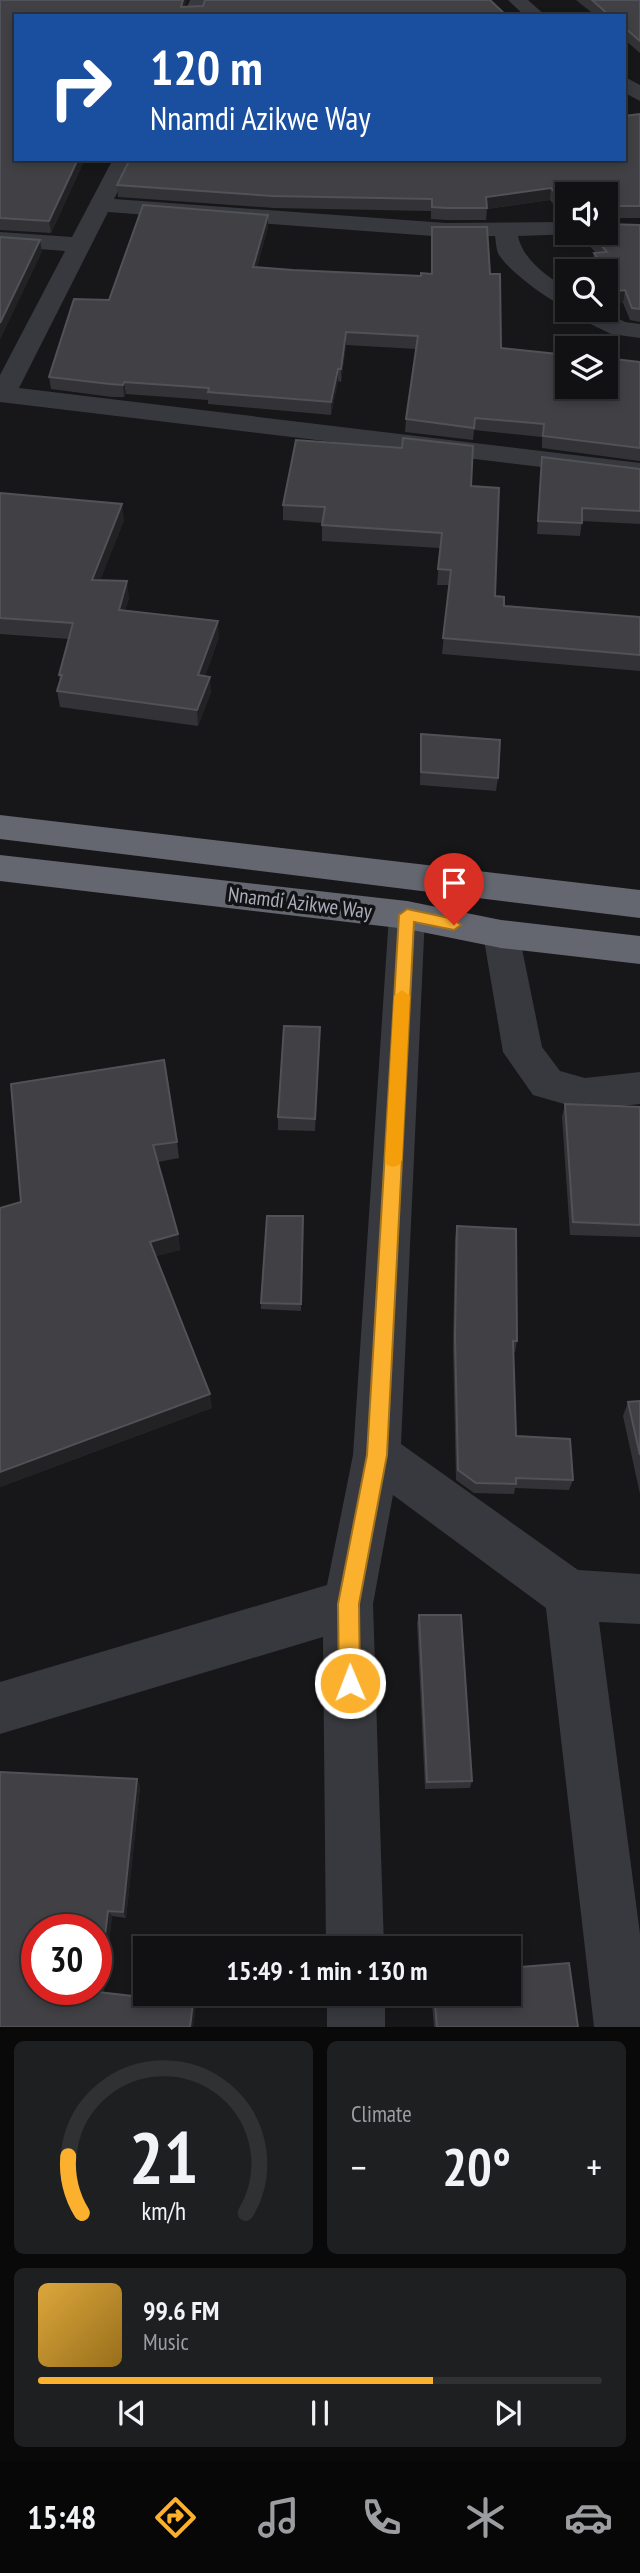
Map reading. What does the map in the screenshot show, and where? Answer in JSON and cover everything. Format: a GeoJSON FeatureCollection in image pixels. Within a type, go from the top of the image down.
{"type":"FeatureCollection","features":[{"type":"Feature","properties":{"kind":"highway","name":"Nnamdi Azikwe Way"},"geometry":{"type":"LineString","coordinates":[[0,827],[640,904]]}},
{"type":"Feature","properties":{"kind":"highway","name":"Nnamdi Azikwe Way"},"geometry":{"type":"LineString","coordinates":[[0,868],[407,915],[501,934],[640,950]]}},
{"type":"Feature","properties":{"kind":"street"},"geometry":{"type":"LineString","coordinates":[[517,0],[534,14]]}},
{"type":"Feature","properties":{"kind":"street"},"geometry":{"type":"LineString","coordinates":[[123,161],[82,245],[2,394],[640,471]]}},
{"type":"Feature","properties":{"kind":"street"},"geometry":{"type":"LineString","coordinates":[[102,205],[446,230],[505,232],[555,230]]}},
{"type":"Feature","properties":{"kind":"street"},"geometry":{"type":"LineString","coordinates":[[505,232],[510,253],[555,292]]}},
{"type":"Feature","properties":{"kind":"street"},"geometry":{"type":"LineString","coordinates":[[0,239],[82,245]]}},
{"type":"Feature","properties":{"kind":"street"},"geometry":{"type":"LineString","coordinates":[[606,322],[620,329],[640,331]]}},
{"type":"Feature","properties":{"kind":"street"},"geometry":{"type":"LineString","coordinates":[[355,1936],[348,1604],[377,1455],[407,915]]}},
{"type":"Feature","properties":{"kind":"street"},"geometry":{"type":"LineString","coordinates":[[501,934],[523,1052],[547,1083],[585,1094],[640,1088]]}},
{"type":"Feature","properties":{"kind":"street"},"geometry":{"type":"LineString","coordinates":[[377,1455],[570,1595],[640,1599]]}},
{"type":"Feature","properties":{"kind":"street"},"geometry":{"type":"LineString","coordinates":[[570,1595],[623,2027]]}},
{"type":"Feature","properties":{"kind":"street"},"geometry":{"type":"LineString","coordinates":[[0,1708],[348,1604]]}},
{"type":"Feature","properties":{"kind":"street"},"geometry":{"type":"LineString","coordinates":[[355,2006],[356,2027]]}},
{"type":"Feature","properties":{"kind":"building"},"geometry":{"type":"Polygon","coordinates":[[[0,0],[183,0],[181,7],[203,6],[205,0],[490,0],[505,14],[14,14],[14,161],[77,161],[49,221],[0,218],[0,0]]]}},
{"type":"Feature","properties":{"kind":"building"},"geometry":{"type":"Polygon","coordinates":[[[592,0],[640,0],[640,41],[626,29],[626,14],[608,14],[592,0]]]}},
{"type":"Feature","properties":{"kind":"building"},"geometry":{"type":"Polygon","coordinates":[[[640,114],[640,206],[618,206],[618,182],[555,182],[555,192],[551,188],[486,197],[487,208],[432,207],[432,199],[273,196],[117,185],[129,161],[626,161],[626,116],[640,114]]]}},
{"type":"Feature","properties":{"kind":"building"},"geometry":{"type":"Polygon","coordinates":[[[143,205],[268,215],[253,267],[293,270],[421,276],[421,273],[432,274],[432,227],[487,227],[490,274],[500,274],[501,348],[555,354],[555,399],[618,399],[618,359],[640,362],[640,448],[543,436],[544,424],[475,418],[474,428],[406,419],[418,336],[346,332],[341,369],[338,369],[331,402],[208,392],[209,388],[124,382],[123,385],[49,377],[74,299],[109,300],[143,205]]]}},
{"type":"Feature","properties":{"kind":"building"},"geometry":{"type":"Polygon","coordinates":[[[618,224],[640,225],[640,309],[632,308],[625,290],[618,289],[618,259],[598,259],[594,253],[607,252],[601,245],[618,245],[618,224]]]}},
{"type":"Feature","properties":{"kind":"building"},"geometry":{"type":"Polygon","coordinates":[[[0,237],[40,240],[0,323],[0,237]]]}},
{"type":"Feature","properties":{"kind":"building"},"geometry":{"type":"Polygon","coordinates":[[[403,438],[473,446],[471,486],[499,488],[495,596],[504,597],[504,606],[640,617],[640,655],[443,638],[451,570],[438,569],[442,533],[322,525],[325,507],[283,505],[296,440],[402,448],[403,438]]]}},
{"type":"Feature","properties":{"kind":"building"},"geometry":{"type":"Polygon","coordinates":[[[542,457],[640,469],[640,511],[582,508],[582,523],[538,521],[542,457]]]}},
{"type":"Feature","properties":{"kind":"building"},"geometry":{"type":"Polygon","coordinates":[[[0,493],[122,504],[92,580],[127,581],[119,610],[218,621],[198,675],[210,677],[197,710],[57,691],[73,623],[0,618],[0,493]]]}},
{"type":"Feature","properties":{"kind":"building"},"geometry":{"type":"Polygon","coordinates":[[[421,734],[500,740],[498,778],[421,772],[421,734]]]}},
{"type":"Feature","properties":{"kind":"building"},"geometry":{"type":"Polygon","coordinates":[[[284,1026],[320,1027],[315,1119],[278,1117],[284,1026]]]}},
{"type":"Feature","properties":{"kind":"building"},"geometry":{"type":"Polygon","coordinates":[[[164,1060],[177,1142],[153,1145],[178,1234],[150,1242],[210,1394],[0,1472],[0,1208],[21,1202],[11,1084],[164,1060]]]}},
{"type":"Feature","properties":{"kind":"building"},"geometry":{"type":"Polygon","coordinates":[[[565,1104],[640,1107],[640,1225],[573,1222],[565,1104]]]}},
{"type":"Feature","properties":{"kind":"building"},"geometry":{"type":"Polygon","coordinates":[[[267,1216],[303,1216],[301,1304],[261,1303],[267,1216]]]}},
{"type":"Feature","properties":{"kind":"building"},"geometry":{"type":"Polygon","coordinates":[[[457,1226],[516,1229],[517,1341],[513,1341],[516,1436],[570,1439],[573,1480],[516,1478],[516,1484],[476,1483],[458,1470],[455,1336],[457,1226]]]}},
{"type":"Feature","properties":{"kind":"building"},"geometry":{"type":"Polygon","coordinates":[[[640,1401],[640,1455],[628,1402],[640,1401]]]}},
{"type":"Feature","properties":{"kind":"building"},"geometry":{"type":"Polygon","coordinates":[[[419,1615],[461,1615],[472,1781],[427,1782],[419,1615]]]}},
{"type":"Feature","properties":{"kind":"building"},"geometry":{"type":"Polygon","coordinates":[[[0,1772],[137,1779],[123,1912],[21,1914],[21,2005],[112,2005],[112,1994],[133,1996],[133,2006],[193,2006],[190,2027],[0,2027],[0,1772]]]}},
{"type":"Feature","properties":{"kind":"building"},"geometry":{"type":"Polygon","coordinates":[[[569,1963],[578,2027],[437,2027],[435,2006],[521,2006],[521,1967],[569,1963]]]}},
{"type":"Feature","properties":{"kind":"slow traffic"},"geometry":{"type":"LineString","coordinates":[[393,1160],[402,996]]}},
{"type":"Feature","properties":{"kind":"route"},"geometry":{"type":"LineString","coordinates":[[350,1683],[348,1604],[377,1455],[407,915],[454,925]]}}]}
